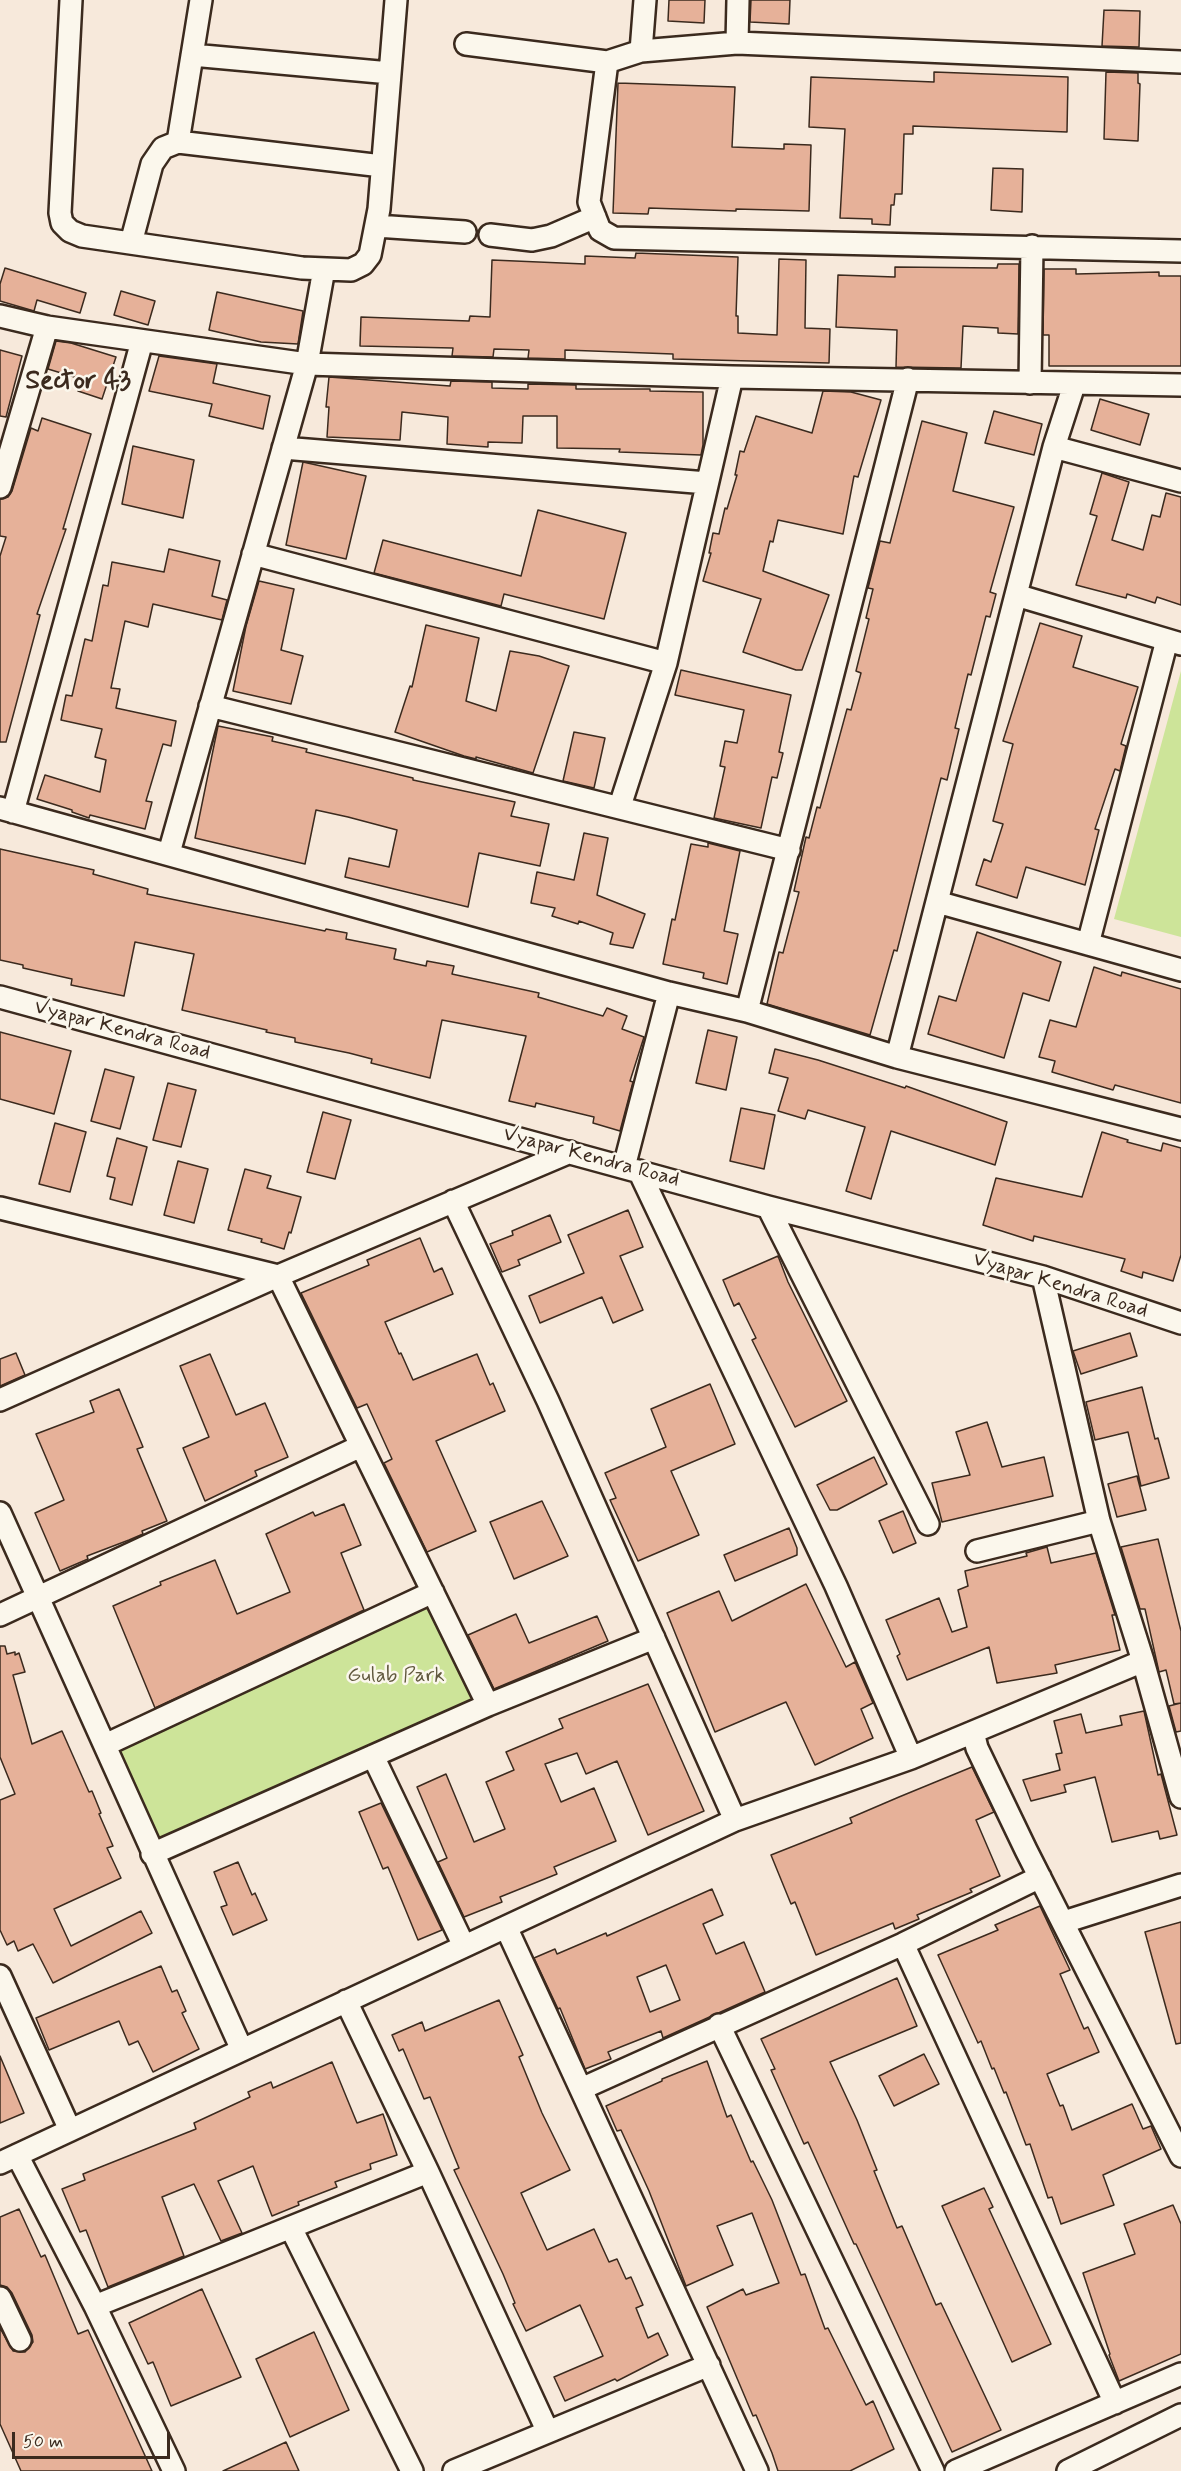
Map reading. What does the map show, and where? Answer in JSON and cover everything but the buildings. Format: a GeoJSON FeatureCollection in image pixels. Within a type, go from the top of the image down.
{"type":"FeatureCollection","features":[{"type":"Feature","properties":{"kind":"street"},"geometry":{"type":"LineString","coordinates":[[71,0],[60,213],[62,223],[70,231],[82,236],[302,268],[351,270],[363,264],[370,255],[376,226],[396,0]]}},
{"type":"Feature","properties":{"kind":"street"},"geometry":{"type":"LineString","coordinates":[[178,142],[201,0]]}},
{"type":"Feature","properties":{"kind":"street"},"geometry":{"type":"LineString","coordinates":[[641,51],[645,0]]}},
{"type":"Feature","properties":{"kind":"street"},"geometry":{"type":"LineString","coordinates":[[737,43],[738,0]]}},
{"type":"Feature","properties":{"kind":"street"},"geometry":{"type":"LineString","coordinates":[[466,44],[608,62],[641,51],[737,43],[1181,62]]}},
{"type":"Feature","properties":{"kind":"street"},"geometry":{"type":"LineString","coordinates":[[192,55],[390,73]]}},
{"type":"Feature","properties":{"kind":"street"},"geometry":{"type":"LineString","coordinates":[[608,62],[589,202],[600,230],[614,237],[1181,251]]}},
{"type":"Feature","properties":{"kind":"street"},"geometry":{"type":"LineString","coordinates":[[131,243],[152,164],[164,148],[178,142],[382,166]]}},
{"type":"Feature","properties":{"kind":"street"},"geometry":{"type":"LineString","coordinates":[[490,235],[532,240],[551,236],[595,217]]}},
{"type":"Feature","properties":{"kind":"street"},"geometry":{"type":"LineString","coordinates":[[376,226],[465,232]]}},
{"type":"Feature","properties":{"kind":"street"},"geometry":{"type":"LineString","coordinates":[[1030,383],[1032,246]]}},
{"type":"Feature","properties":{"kind":"street"},"geometry":{"type":"LineString","coordinates":[[169,853],[307,364],[324,269]]}},
{"type":"Feature","properties":{"kind":"street"},"geometry":{"type":"LineString","coordinates":[[0,316],[47,327],[307,364],[732,377],[1181,386]]}},
{"type":"Feature","properties":{"kind":"street"},"geometry":{"type":"LineString","coordinates":[[0,487],[47,327]]}},
{"type":"Feature","properties":{"kind":"street"},"geometry":{"type":"LineString","coordinates":[[142,340],[7,810],[669,993],[747,1011],[897,1057],[1181,1129]]}},
{"type":"Feature","properties":{"kind":"street"},"geometry":{"type":"LineString","coordinates":[[620,806],[666,663],[732,377]]}},
{"type":"Feature","properties":{"kind":"street"},"geometry":{"type":"LineString","coordinates":[[747,1011],[908,379]]}},
{"type":"Feature","properties":{"kind":"street"},"geometry":{"type":"LineString","coordinates":[[897,1057],[1054,447],[1074,385]]}},
{"type":"Feature","properties":{"kind":"street"},"geometry":{"type":"LineString","coordinates":[[1054,447],[1181,481]]}},
{"type":"Feature","properties":{"kind":"street"},"geometry":{"type":"LineString","coordinates":[[283,448],[707,483]]}},
{"type":"Feature","properties":{"kind":"street"},"geometry":{"type":"LineString","coordinates":[[253,554],[666,663]]}},
{"type":"Feature","properties":{"kind":"street"},"geometry":{"type":"LineString","coordinates":[[1016,595],[1174,642],[1088,944]]}},
{"type":"Feature","properties":{"kind":"street"},"geometry":{"type":"LineString","coordinates":[[210,706],[620,806],[789,850]]}},
{"type":"Feature","properties":{"kind":"street"},"geometry":{"type":"LineString","coordinates":[[937,902],[1181,970]]}},
{"type":"Feature","properties":{"kind":"street"},"geometry":{"type":"LineString","coordinates":[[669,993],[632,1169],[836,1586],[911,1758]]}},
{"type":"Feature","properties":{"kind":"street","name":"Vyapar Kendra Road"},"geometry":{"type":"LineString","coordinates":[[0,997],[768,1207],[1043,1276],[1172,1321],[1181,1333]]}},
{"type":"Feature","properties":{"kind":"street"},"geometry":{"type":"LineString","coordinates":[[0,1400],[278,1276],[570,1152]]}},
{"type":"Feature","properties":{"kind":"street"},"geometry":{"type":"LineString","coordinates":[[453,1201],[548,1401],[735,1820]]}},
{"type":"Feature","properties":{"kind":"street"},"geometry":{"type":"LineString","coordinates":[[768,1207],[928,1524]]}},
{"type":"Feature","properties":{"kind":"street"},"geometry":{"type":"LineString","coordinates":[[0,1208],[278,1276]]}},
{"type":"Feature","properties":{"kind":"street"},"geometry":{"type":"LineString","coordinates":[[278,1276],[488,1705]]}},
{"type":"Feature","properties":{"kind":"street"},"geometry":{"type":"LineString","coordinates":[[1043,1276],[1099,1521],[1143,1661],[1181,1797]]}},
{"type":"Feature","properties":{"kind":"street"},"geometry":{"type":"LineString","coordinates":[[0,1615],[361,1446]]}},
{"type":"Feature","properties":{"kind":"street"},"geometry":{"type":"LineString","coordinates":[[0,1513],[242,2050]]}},
{"type":"Feature","properties":{"kind":"street"},"geometry":{"type":"LineString","coordinates":[[977,1551],[1099,1521]]}},
{"type":"Feature","properties":{"kind":"street"},"geometry":{"type":"LineString","coordinates":[[105,1745],[433,1592]]}},
{"type":"Feature","properties":{"kind":"street"},"geometry":{"type":"LineString","coordinates":[[152,1854],[488,1705],[654,1638]]}},
{"type":"Feature","properties":{"kind":"street"},"geometry":{"type":"LineString","coordinates":[[174,2471],[95,2306],[9,2159],[735,1820],[911,1758],[1143,1661]]}},
{"type":"Feature","properties":{"kind":"street"},"geometry":{"type":"LineString","coordinates":[[973,1732],[977,1748],[1040,1878],[1181,2156]]}},
{"type":"Feature","properties":{"kind":"street"},"geometry":{"type":"LineString","coordinates":[[373,1756],[464,1946]]}},
{"type":"Feature","properties":{"kind":"street"},"geometry":{"type":"LineString","coordinates":[[581,2089],[903,1944],[1040,1878]]}},
{"type":"Feature","properties":{"kind":"street"},"geometry":{"type":"LineString","coordinates":[[1064,1922],[1181,1885]]}},
{"type":"Feature","properties":{"kind":"street"},"geometry":{"type":"LineString","coordinates":[[506,1927],[758,2471]]}},
{"type":"Feature","properties":{"kind":"street"},"geometry":{"type":"LineString","coordinates":[[903,1944],[1115,2403]]}},
{"type":"Feature","properties":{"kind":"street"},"geometry":{"type":"LineString","coordinates":[[0,1976],[70,2130]]}},
{"type":"Feature","properties":{"kind":"street"},"geometry":{"type":"LineString","coordinates":[[346,2001],[547,2430]]}},
{"type":"Feature","properties":{"kind":"street"},"geometry":{"type":"LineString","coordinates":[[719,2025],[933,2471]]}},
{"type":"Feature","properties":{"kind":"street"},"geometry":{"type":"LineString","coordinates":[[95,2306],[428,2172]]}},
{"type":"Feature","properties":{"kind":"street"},"geometry":{"type":"LineString","coordinates":[[291,2228],[412,2471]]}},
{"type":"Feature","properties":{"kind":"street"},"geometry":{"type":"LineString","coordinates":[[0,2298],[20,2340]]}},
{"type":"Feature","properties":{"kind":"street"},"geometry":{"type":"LineString","coordinates":[[454,2471],[547,2430],[709,2365]]}},
{"type":"Feature","properties":{"kind":"street"},"geometry":{"type":"LineString","coordinates":[[956,2471],[1181,2374]]}},
{"type":"Feature","properties":{"kind":"street"},"geometry":{"type":"LineString","coordinates":[[1068,2471],[1181,2415]]}},
{"type":"Feature","properties":{"kind":"green space"},"geometry":{"type":"Polygon","coordinates":[[[1181,671],[1181,937],[1114,919],[1181,671]]]}},
{"type":"Feature","properties":{"kind":"green space","name":"Gulab Park"},"geometry":{"type":"Polygon","coordinates":[[[433,1592],[488,1705],[152,1854],[105,1745],[433,1592]]]}},
{"type":"Feature","properties":{"kind":"district","name":"Sector 43"},"geometry":{"type":"Point","coordinates":[78,382]}}]}
